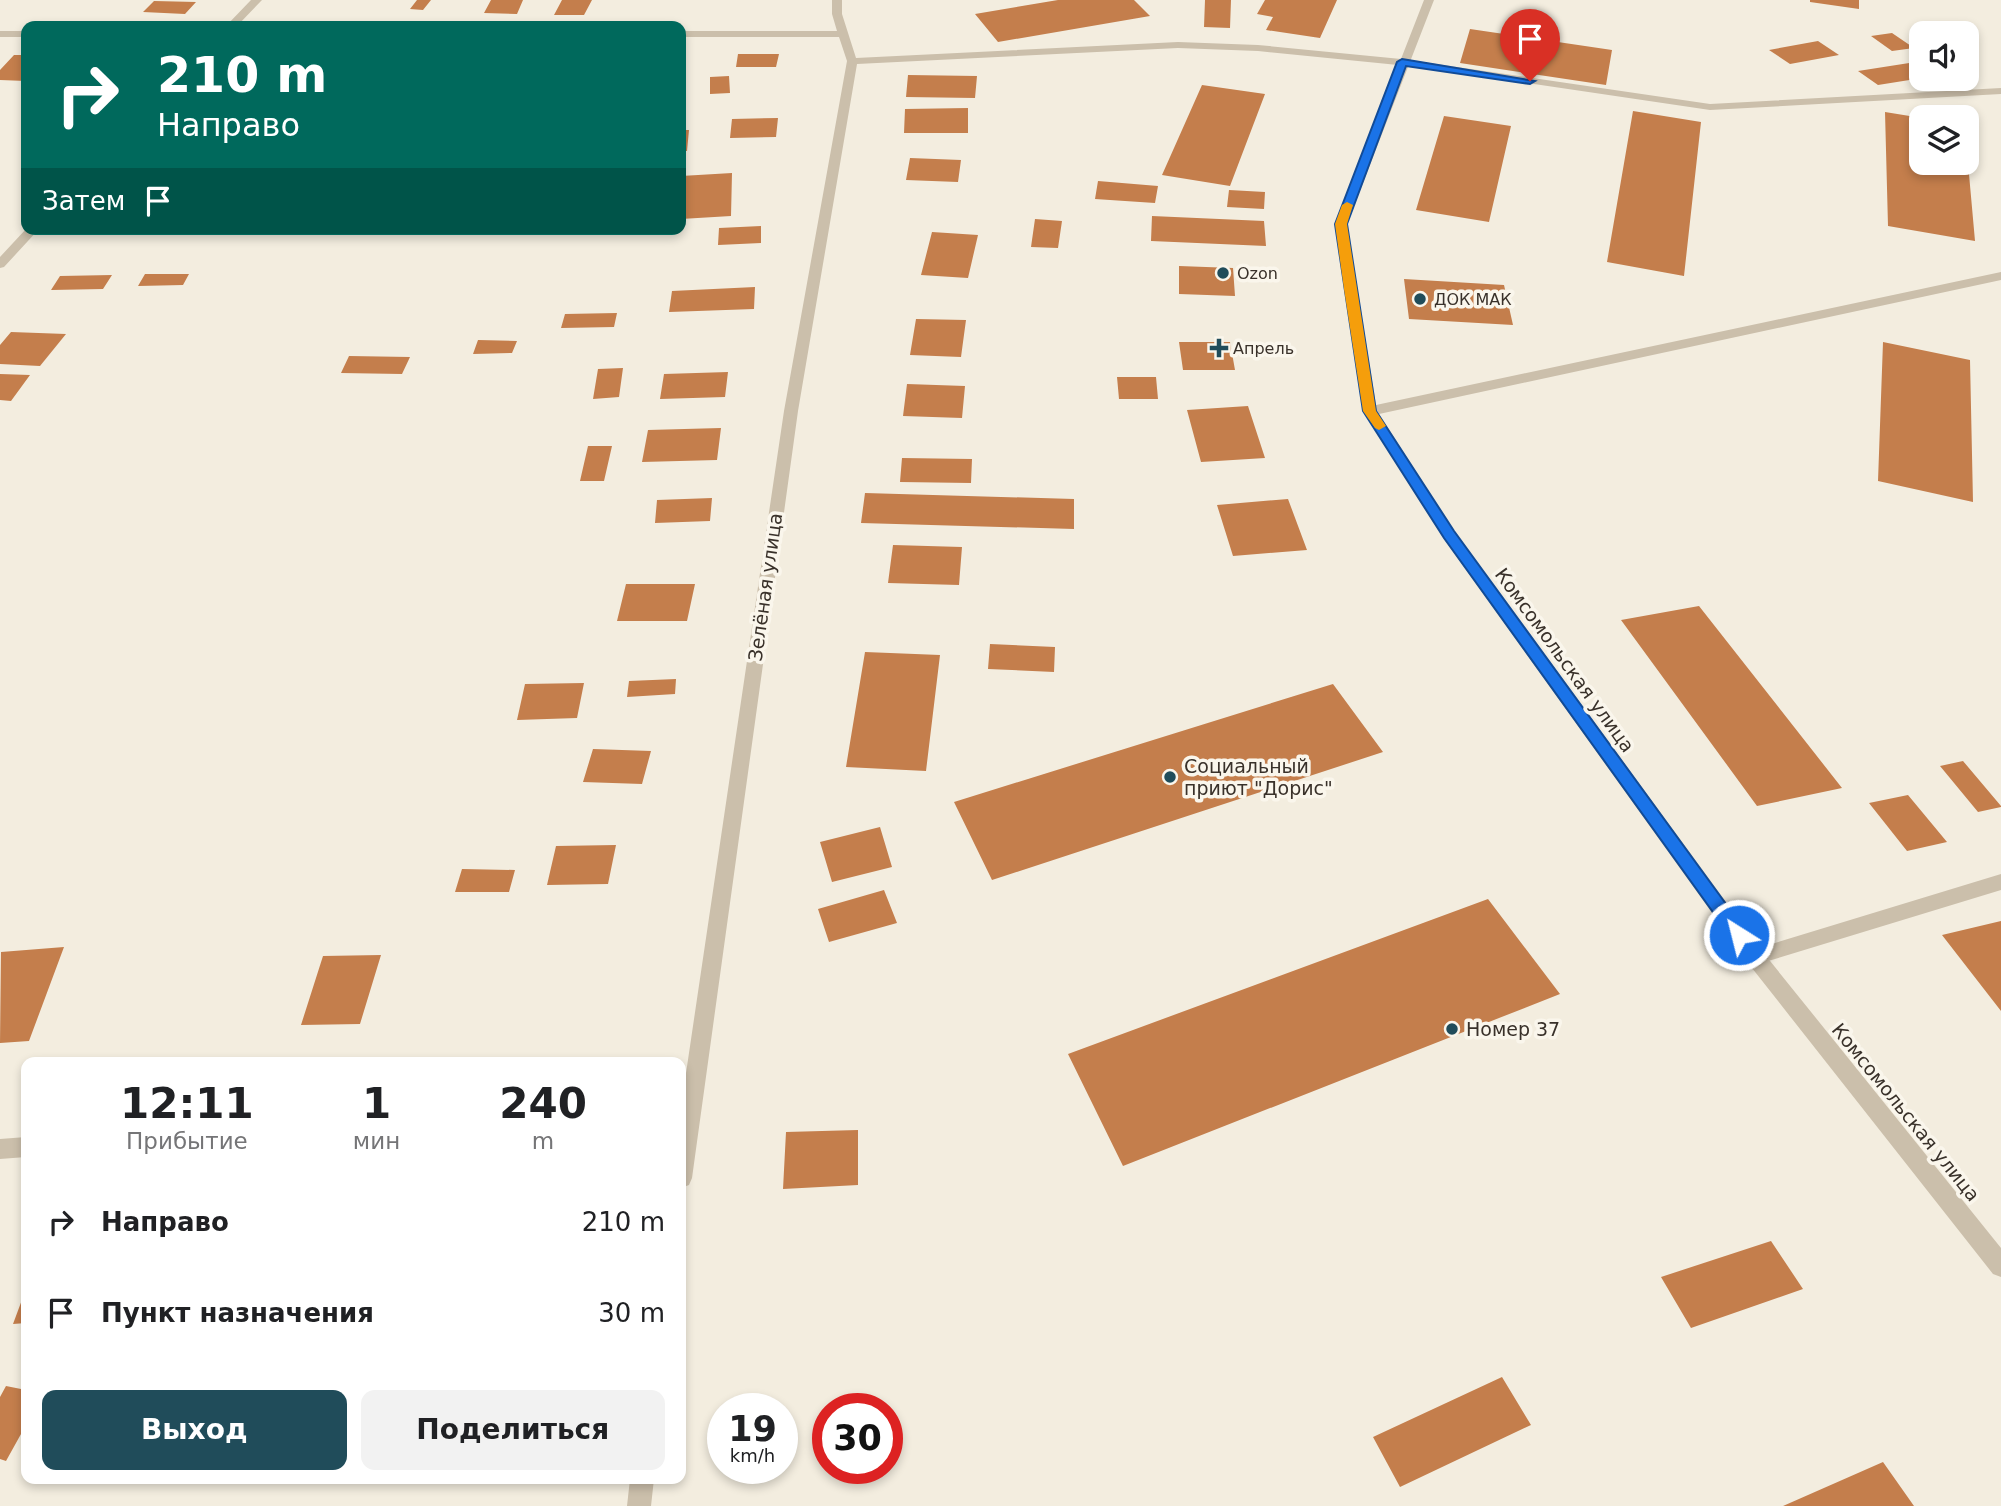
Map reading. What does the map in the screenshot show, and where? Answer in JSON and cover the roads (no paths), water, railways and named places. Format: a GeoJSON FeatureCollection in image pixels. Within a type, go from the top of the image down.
{"type":"FeatureCollection","features":[{"type":"Feature","properties":{"kind":"street"},"geometry":{"type":"LineString","coordinates":[[235,21],[257,0]]}},
{"type":"Feature","properties":{"kind":"street","name":"Зелёная улица"},"geometry":{"type":"LineString","coordinates":[[686,1100],[791,411],[852,61],[837,14],[837,0]]}},
{"type":"Feature","properties":{"kind":"street","name":"Комсомольская улица"},"geometry":{"type":"LineString","coordinates":[[1429,0],[1402,62],[1341,224],[1370,411],[1449,535],[1755,957],[2001,1266]]}},
{"type":"Feature","properties":{"kind":"street"},"geometry":{"type":"LineString","coordinates":[[0,34],[21,34]]}},
{"type":"Feature","properties":{"kind":"street"},"geometry":{"type":"LineString","coordinates":[[686,34],[843,34]]}},
{"type":"Feature","properties":{"kind":"street"},"geometry":{"type":"LineString","coordinates":[[852,61],[1178,45],[1258,48],[1402,62],[1710,107],[2001,91]]}},
{"type":"Feature","properties":{"kind":"street"},"geometry":{"type":"LineString","coordinates":[[0,264],[27,235]]}},
{"type":"Feature","properties":{"kind":"street"},"geometry":{"type":"LineString","coordinates":[[1370,411],[2001,276]]}},
{"type":"Feature","properties":{"kind":"street"},"geometry":{"type":"LineString","coordinates":[[1755,957],[2001,882]]}},
{"type":"Feature","properties":{"kind":"street"},"geometry":{"type":"LineString","coordinates":[[0,1149],[21,1147]]}},
{"type":"Feature","properties":{"kind":"street"},"geometry":{"type":"LineString","coordinates":[[639,1506],[641,1484]]}},
{"type":"Feature","properties":{"kind":"place","name":"Ozon"},"geometry":{"type":"Point","coordinates":[1223,273]}},
{"type":"Feature","properties":{"kind":"place","name":"ДОК МАК"},"geometry":{"type":"Point","coordinates":[1420,299]}},
{"type":"Feature","properties":{"kind":"place","name":"Апрель"},"geometry":{"type":"Point","coordinates":[1219,348]}},
{"type":"Feature","properties":{"kind":"place","name":"Социальный приют \"Дорис\""},"geometry":{"type":"Point","coordinates":[1170,777]}},
{"type":"Feature","properties":{"kind":"place","name":"Номер 37"},"geometry":{"type":"Point","coordinates":[1452,1029]}}]}
